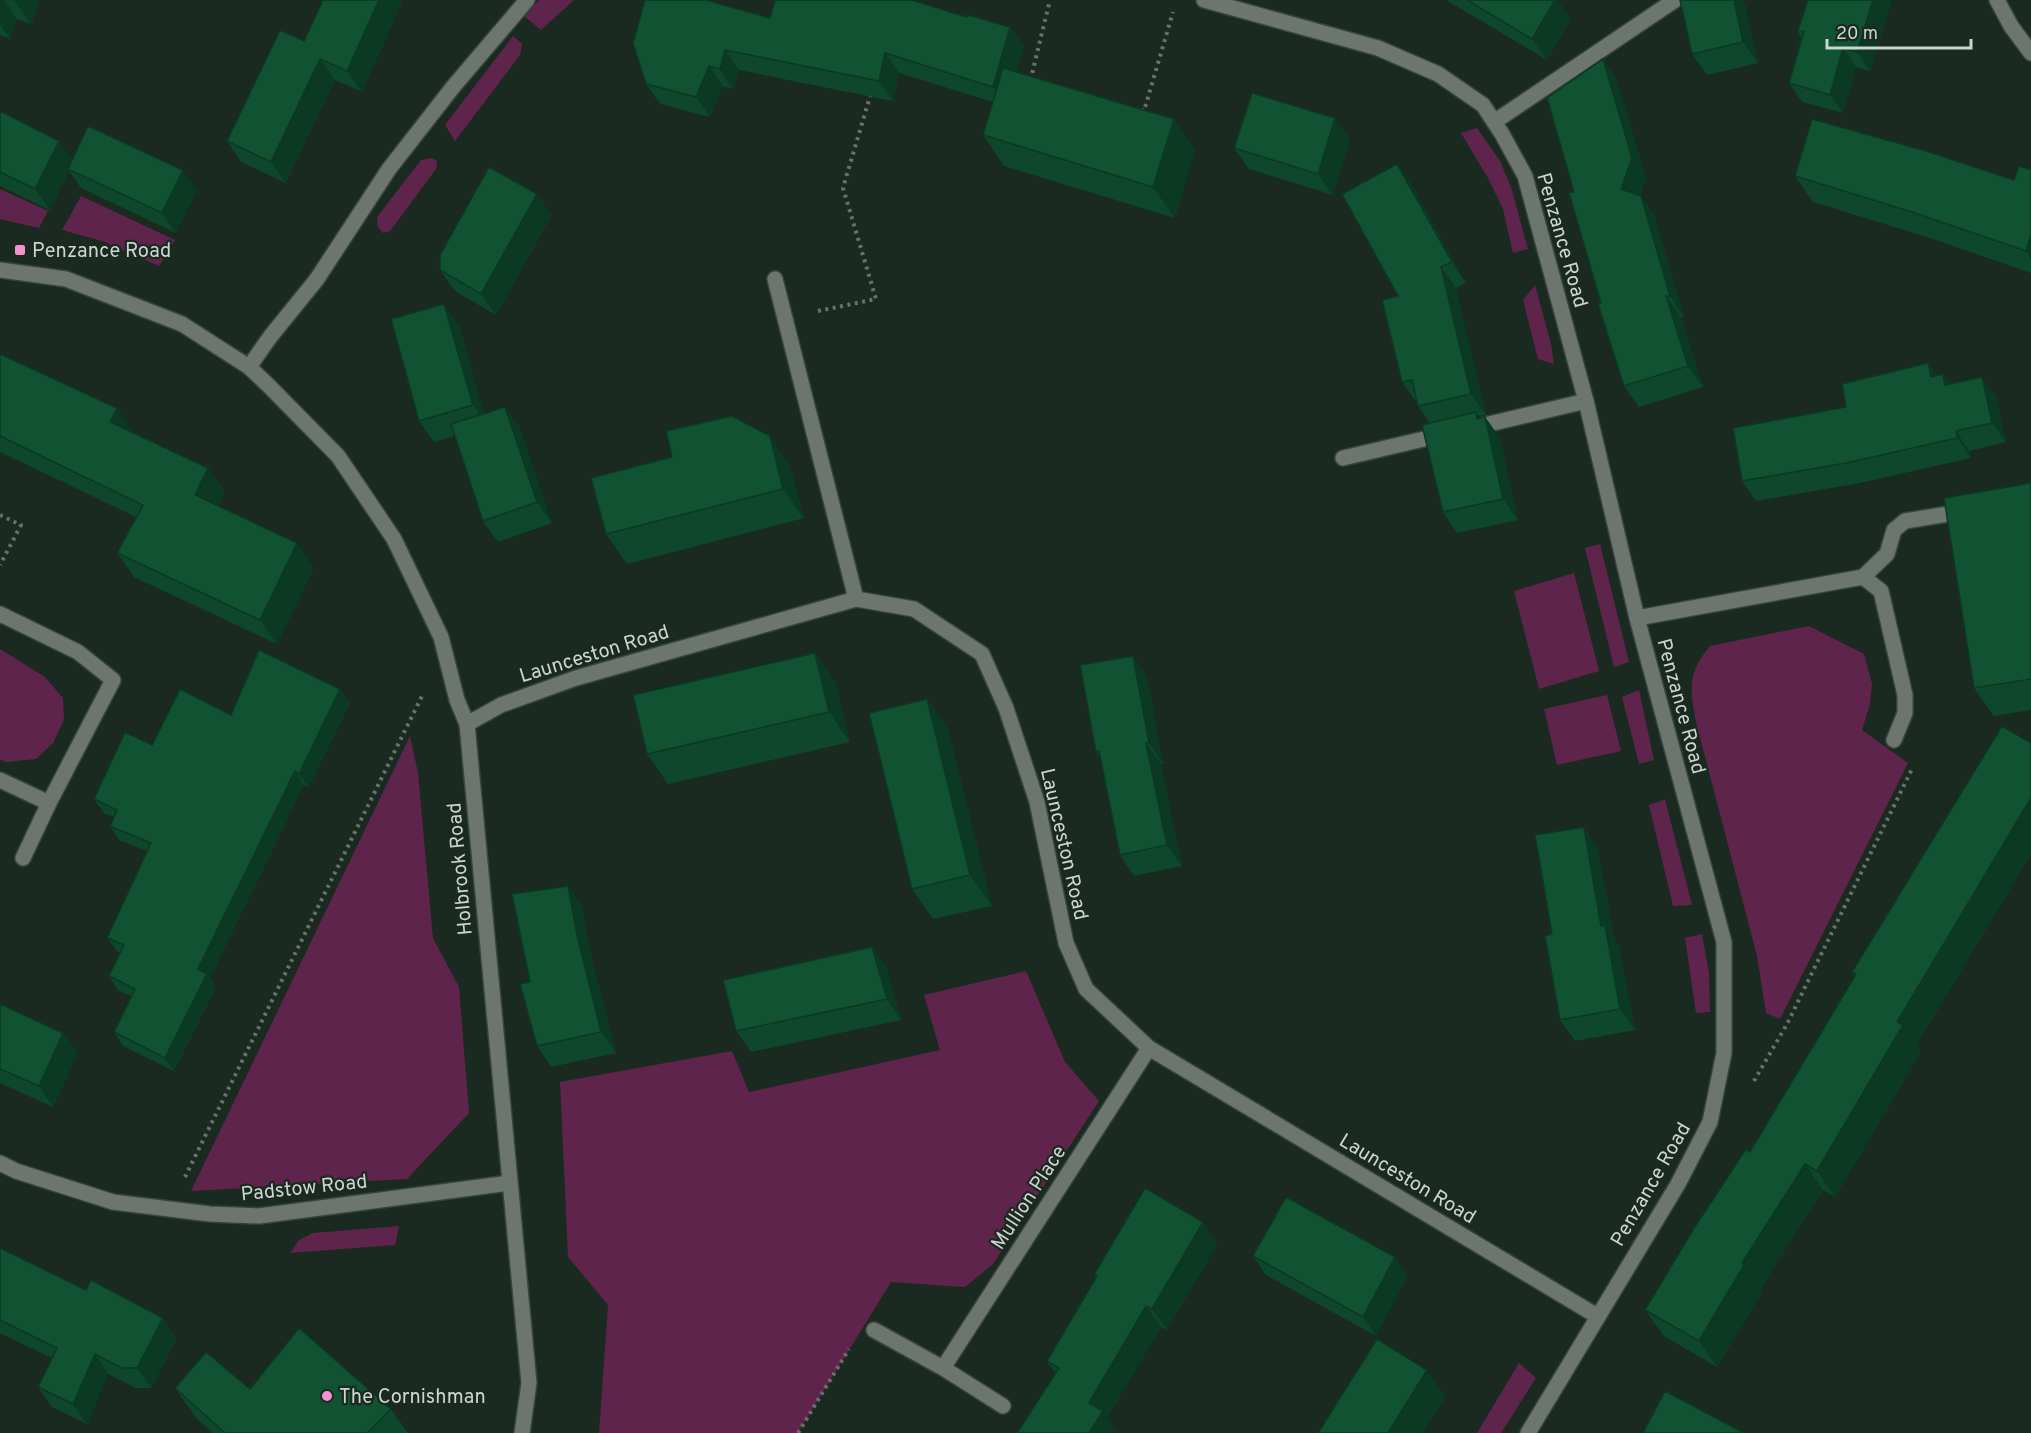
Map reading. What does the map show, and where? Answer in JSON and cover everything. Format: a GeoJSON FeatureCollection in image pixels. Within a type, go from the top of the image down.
{"type":"FeatureCollection","features":[{"type":"Feature","properties":{"kind":"street"},"geometry":{"type":"LineString","coordinates":[[249,367],[317,279],[389,169],[453,87],[527,0]]}},
{"type":"Feature","properties":{"kind":"street","name":"Penzance Road"},"geometry":{"type":"LineString","coordinates":[[1204,0],[1378,48],[1438,74],[1483,105],[1525,176],[1586,401],[1637,618],[1724,942],[1724,1053],[1710,1122],[1678,1184],[1528,1433]]}},
{"type":"Feature","properties":{"kind":"street"},"geometry":{"type":"LineString","coordinates":[[1494,122],[1675,0]]}},
{"type":"Feature","properties":{"kind":"street"},"geometry":{"type":"LineString","coordinates":[[1997,0],[2011,26],[2031,53]]}},
{"type":"Feature","properties":{"kind":"street","name":"Holbrook Road"},"geometry":{"type":"LineString","coordinates":[[0,270],[66,279],[77,283],[182,324],[249,367],[338,456],[394,539],[441,637],[457,700],[466,724],[529,1383],[522,1433]]}},
{"type":"Feature","properties":{"kind":"street"},"geometry":{"type":"LineString","coordinates":[[775,279],[856,599]]}},
{"type":"Feature","properties":{"kind":"street"},"geometry":{"type":"LineString","coordinates":[[1343,458],[1586,401]]}},
{"type":"Feature","properties":{"kind":"street"},"geometry":{"type":"LineString","coordinates":[[1894,740],[1905,713],[1905,695],[1881,591],[1863,577],[1887,554],[1894,530],[1905,521],[1985,508]]}},
{"type":"Feature","properties":{"kind":"street","name":"Penzance Road"},"geometry":{"type":"LineString","coordinates":[[1637,618],[1863,577]]}},
{"type":"Feature","properties":{"kind":"street","name":"Launceston Road"},"geometry":{"type":"LineString","coordinates":[[466,724],[501,705],[576,678],[856,599],[914,609],[982,654],[1006,708],[1037,802],[1066,943],[1086,989],[1149,1048],[1597,1316]]}},
{"type":"Feature","properties":{"kind":"street"},"geometry":{"type":"LineString","coordinates":[[0,614],[78,652],[113,680],[23,858]]}},
{"type":"Feature","properties":{"kind":"street"},"geometry":{"type":"LineString","coordinates":[[0,780],[49,803]]}},
{"type":"Feature","properties":{"kind":"street","name":"Mullion Place"},"geometry":{"type":"LineString","coordinates":[[943,1368],[1149,1048]]}},
{"type":"Feature","properties":{"kind":"street","name":"Padstow Road"},"geometry":{"type":"LineString","coordinates":[[0,1164],[113,1202],[210,1214],[259,1216],[510,1183]]}},
{"type":"Feature","properties":{"kind":"street"},"geometry":{"type":"LineString","coordinates":[[874,1330],[943,1368],[1003,1406]]}},
{"type":"Feature","properties":{"kind":"path"},"geometry":{"type":"LineString","coordinates":[[1042,81],[1031,78],[1050,0]]}},
{"type":"Feature","properties":{"kind":"path"},"geometry":{"type":"LineString","coordinates":[[1133,108],[1144,111],[1173,11]]}},
{"type":"Feature","properties":{"kind":"path"},"geometry":{"type":"LineString","coordinates":[[790,338],[811,313],[876,299],[843,188],[872,89]]}},
{"type":"Feature","properties":{"kind":"path"},"geometry":{"type":"LineString","coordinates":[[0,515],[21,525],[0,565]]}},
{"type":"Feature","properties":{"kind":"path"},"geometry":{"type":"LineString","coordinates":[[169,1210],[444,650]]}},
{"type":"Feature","properties":{"kind":"path"},"geometry":{"type":"LineString","coordinates":[[1753,1082],[1787,1024],[1914,765]]}},
{"type":"Feature","properties":{"kind":"path"},"geometry":{"type":"LineString","coordinates":[[798,1433],[863,1327],[874,1330]]}},
{"type":"Feature","properties":{"kind":"shaded area"},"geometry":{"type":"Polygon","coordinates":[[[539,0],[574,0],[541,30],[524,16],[539,0]]]}},
{"type":"Feature","properties":{"kind":"shaded area"},"geometry":{"type":"Polygon","coordinates":[[[513,36],[522,44],[520,55],[455,141],[445,125],[513,36]]]}},
{"type":"Feature","properties":{"kind":"shaded area"},"geometry":{"type":"Polygon","coordinates":[[[1477,128],[1500,161],[1511,187],[1528,249],[1513,253],[1503,209],[1488,178],[1461,133],[1477,128]]]}},
{"type":"Feature","properties":{"kind":"shaded area"},"geometry":{"type":"Polygon","coordinates":[[[432,158],[437,161],[436,169],[390,231],[383,233],[378,227],[377,217],[421,160],[432,158]]]}},
{"type":"Feature","properties":{"kind":"shaded area"},"geometry":{"type":"Polygon","coordinates":[[[0,189],[48,211],[39,228],[0,219],[0,189]]]}},
{"type":"Feature","properties":{"kind":"shaded area"},"geometry":{"type":"Polygon","coordinates":[[[81,196],[175,240],[159,266],[102,241],[62,230],[81,196]]]}},
{"type":"Feature","properties":{"kind":"shaded area"},"geometry":{"type":"Polygon","coordinates":[[[1535,285],[1554,364],[1538,359],[1523,300],[1535,285]]]}},
{"type":"Feature","properties":{"kind":"shaded area"},"geometry":{"type":"Polygon","coordinates":[[[1600,544],[1629,662],[1614,667],[1585,548],[1600,544]]]}},
{"type":"Feature","properties":{"kind":"shaded area"},"geometry":{"type":"Polygon","coordinates":[[[1574,573],[1599,671],[1539,689],[1514,591],[1574,573]]]}},
{"type":"Feature","properties":{"kind":"shaded area"},"geometry":{"type":"Polygon","coordinates":[[[1809,626],[1864,654],[1872,684],[1870,704],[1862,730],[1908,763],[1780,1019],[1766,1013],[1757,956],[1696,722],[1692,682],[1697,665],[1710,646],[1809,626]]]}},
{"type":"Feature","properties":{"kind":"shaded area"},"geometry":{"type":"Polygon","coordinates":[[[0,649],[45,677],[63,698],[64,720],[53,743],[36,759],[6,762],[0,759],[0,649]]]}},
{"type":"Feature","properties":{"kind":"shaded area"},"geometry":{"type":"Polygon","coordinates":[[[1639,690],[1654,760],[1639,764],[1622,697],[1639,690]]]}},
{"type":"Feature","properties":{"kind":"shaded area"},"geometry":{"type":"Polygon","coordinates":[[[1607,695],[1621,751],[1557,765],[1544,709],[1607,695]]]}},
{"type":"Feature","properties":{"kind":"shaded area"},"geometry":{"type":"Polygon","coordinates":[[[410,736],[418,773],[433,938],[459,987],[469,1113],[407,1179],[191,1191],[410,736]]]}},
{"type":"Feature","properties":{"kind":"shaded area"},"geometry":{"type":"Polygon","coordinates":[[[1665,799],[1692,905],[1673,906],[1649,805],[1665,799]]]}},
{"type":"Feature","properties":{"kind":"shaded area"},"geometry":{"type":"Polygon","coordinates":[[[1702,934],[1709,973],[1710,1012],[1696,1013],[1685,938],[1702,934]]]}},
{"type":"Feature","properties":{"kind":"shaded area"},"geometry":{"type":"Polygon","coordinates":[[[1026,971],[1065,1062],[1099,1101],[993,1264],[965,1287],[891,1282],[798,1433],[599,1433],[608,1305],[568,1257],[560,1082],[732,1051],[749,1092],[940,1050],[924,995],[1026,971]]]}},
{"type":"Feature","properties":{"kind":"shaded area"},"geometry":{"type":"Polygon","coordinates":[[[399,1226],[395,1245],[290,1253],[299,1240],[313,1233],[399,1226]]]}},
{"type":"Feature","properties":{"kind":"shaded area"},"geometry":{"type":"Polygon","coordinates":[[[1519,1363],[1536,1378],[1501,1433],[1477,1433],[1519,1363]]]}},
{"type":"Feature","properties":{"kind":"building"},"geometry":{"type":"Polygon","coordinates":[[[323,0],[379,0],[347,71],[320,59],[271,162],[227,141],[280,30],[304,41],[323,0]]]}},
{"type":"Feature","properties":{"kind":"building"},"geometry":{"type":"Polygon","coordinates":[[[645,0],[706,0],[770,18],[775,0],[912,0],[1010,27],[993,87],[885,53],[879,81],[725,50],[720,69],[709,66],[696,97],[646,84],[633,43],[645,0]]]}},
{"type":"Feature","properties":{"kind":"building"},"geometry":{"type":"Polygon","coordinates":[[[1467,0],[1555,0],[1532,39],[1467,0]]]}},
{"type":"Feature","properties":{"kind":"building"},"geometry":{"type":"Polygon","coordinates":[[[1680,0],[1734,0],[1743,42],[1692,54],[1680,0]]]}},
{"type":"Feature","properties":{"kind":"building"},"geometry":{"type":"Polygon","coordinates":[[[1808,0],[1873,0],[1857,52],[1843,48],[1830,95],[1789,83],[1804,31],[1797,33],[1808,0]]]}},
{"type":"Feature","properties":{"kind":"building"},"geometry":{"type":"Polygon","coordinates":[[[1603,59],[1632,158],[1621,189],[1641,196],[1670,296],[1666,296],[1688,366],[1624,386],[1598,304],[1601,303],[1569,193],[1574,192],[1547,98],[1603,59]]]}},
{"type":"Feature","properties":{"kind":"building"},"geometry":{"type":"Polygon","coordinates":[[[1003,68],[1174,119],[1153,187],[983,135],[1003,68]]]}},
{"type":"Feature","properties":{"kind":"building"},"geometry":{"type":"Polygon","coordinates":[[[1252,93],[1335,118],[1318,174],[1234,148],[1252,93]]]}},
{"type":"Feature","properties":{"kind":"building"},"geometry":{"type":"Polygon","coordinates":[[[0,111],[59,141],[35,189],[0,172],[0,111]]]}},
{"type":"Feature","properties":{"kind":"building"},"geometry":{"type":"Polygon","coordinates":[[[1812,119],[1926,151],[2014,180],[2019,166],[2031,170],[2031,235],[2026,251],[1912,212],[1795,176],[1812,119]]]}},
{"type":"Feature","properties":{"kind":"building"},"geometry":{"type":"Polygon","coordinates":[[[88,126],[183,170],[162,213],[68,169],[88,126]]]}},
{"type":"Feature","properties":{"kind":"building"},"geometry":{"type":"Polygon","coordinates":[[[1397,164],[1452,262],[1441,267],[1471,394],[1418,406],[1412,380],[1402,382],[1382,300],[1398,296],[1342,194],[1397,164]]]}},
{"type":"Feature","properties":{"kind":"building"},"geometry":{"type":"Polygon","coordinates":[[[489,167],[537,194],[481,294],[440,270],[440,255],[489,167]]]}},
{"type":"Feature","properties":{"kind":"building"},"geometry":{"type":"Polygon","coordinates":[[[444,304],[473,405],[419,421],[391,319],[444,304]]]}},
{"type":"Feature","properties":{"kind":"building"},"geometry":{"type":"Polygon","coordinates":[[[0,354],[117,408],[110,422],[208,468],[195,495],[297,543],[260,620],[117,553],[143,505],[0,436],[0,354]]]}},
{"type":"Feature","properties":{"kind":"building"},"geometry":{"type":"Polygon","coordinates":[[[1928,363],[1931,377],[1943,374],[1945,385],[1982,377],[1992,423],[1956,431],[1957,438],[1846,463],[1742,481],[1733,428],[1846,407],[1842,384],[1928,363]]]}},
{"type":"Feature","properties":{"kind":"building"},"geometry":{"type":"Polygon","coordinates":[[[505,407],[537,502],[483,521],[451,424],[505,407]]]}},
{"type":"Feature","properties":{"kind":"building"},"geometry":{"type":"Polygon","coordinates":[[[1476,412],[1477,419],[1485,417],[1503,499],[1443,512],[1422,425],[1476,412]]]}},
{"type":"Feature","properties":{"kind":"building"},"geometry":{"type":"Polygon","coordinates":[[[732,416],[770,436],[783,489],[606,534],[591,478],[672,457],[666,431],[732,416]]]}},
{"type":"Feature","properties":{"kind":"building"},"geometry":{"type":"Polygon","coordinates":[[[2031,483],[2031,679],[1974,688],[1944,498],[2031,483]]]}},
{"type":"Feature","properties":{"kind":"building"},"geometry":{"type":"Polygon","coordinates":[[[259,650],[340,689],[299,774],[295,771],[198,969],[207,974],[165,1058],[114,1032],[135,989],[109,976],[124,945],[107,938],[151,843],[110,826],[117,810],[94,799],[125,732],[152,745],[180,689],[231,715],[259,650]]]}},
{"type":"Feature","properties":{"kind":"building"},"geometry":{"type":"Polygon","coordinates":[[[815,653],[829,712],[647,754],[633,695],[815,653]]]}},
{"type":"Feature","properties":{"kind":"building"},"geometry":{"type":"Polygon","coordinates":[[[1133,656],[1149,743],[1146,743],[1167,845],[1120,855],[1099,751],[1096,752],[1080,665],[1133,656]]]}},
{"type":"Feature","properties":{"kind":"building"},"geometry":{"type":"Polygon","coordinates":[[[927,699],[970,875],[912,889],[869,713],[927,699]]]}},
{"type":"Feature","properties":{"kind":"building"},"geometry":{"type":"Polygon","coordinates":[[[2002,726],[2031,743],[2031,798],[1897,1022],[1903,1025],[1817,1171],[1805,1164],[1742,1263],[1744,1265],[1699,1341],[1645,1310],[1691,1233],[1746,1149],[1750,1152],[1856,974],[1852,972],[2002,726]]]}},
{"type":"Feature","properties":{"kind":"building"},"geometry":{"type":"Polygon","coordinates":[[[1584,827],[1601,926],[1605,925],[1620,1009],[1560,1020],[1545,936],[1552,934],[1535,835],[1584,827]]]}},
{"type":"Feature","properties":{"kind":"building"},"geometry":{"type":"Polygon","coordinates":[[[568,886],[577,935],[601,1032],[537,1046],[520,984],[530,982],[512,894],[568,886]]]}},
{"type":"Feature","properties":{"kind":"building"},"geometry":{"type":"Polygon","coordinates":[[[872,947],[887,999],[736,1031],[723,980],[872,947]]]}},
{"type":"Feature","properties":{"kind":"building"},"geometry":{"type":"Polygon","coordinates":[[[0,1004],[63,1033],[39,1086],[0,1069],[0,1004]]]}},
{"type":"Feature","properties":{"kind":"building"},"geometry":{"type":"Polygon","coordinates":[[[1145,1188],[1203,1222],[1152,1309],[1146,1306],[1089,1403],[1103,1411],[1089,1433],[1017,1433],[1059,1368],[1047,1361],[1145,1188]]]}},
{"type":"Feature","properties":{"kind":"building"},"geometry":{"type":"Polygon","coordinates":[[[1286,1197],[1395,1257],[1363,1317],[1253,1256],[1286,1197]]]}},
{"type":"Feature","properties":{"kind":"building"},"geometry":{"type":"Polygon","coordinates":[[[0,1248],[86,1290],[91,1280],[163,1318],[137,1368],[122,1368],[95,1354],[73,1404],[38,1387],[57,1348],[0,1320],[0,1248]]]}},
{"type":"Feature","properties":{"kind":"building"},"geometry":{"type":"Polygon","coordinates":[[[299,1328],[391,1409],[367,1433],[225,1433],[175,1388],[206,1352],[250,1389],[299,1328]]]}},
{"type":"Feature","properties":{"kind":"building"},"geometry":{"type":"Polygon","coordinates":[[[1377,1339],[1427,1370],[1388,1433],[1318,1433],[1377,1339]]]}},
{"type":"Feature","properties":{"kind":"building"},"geometry":{"type":"Polygon","coordinates":[[[1665,1391],[1744,1433],[1643,1433],[1665,1391]]]}},
{"type":"Feature","properties":{"kind":"place","name":"Penzance Road"},"geometry":{"type":"Point","coordinates":[20,250]}},
{"type":"Feature","properties":{"kind":"place","name":"The Cornishman"},"geometry":{"type":"Point","coordinates":[327,1396]}}]}
